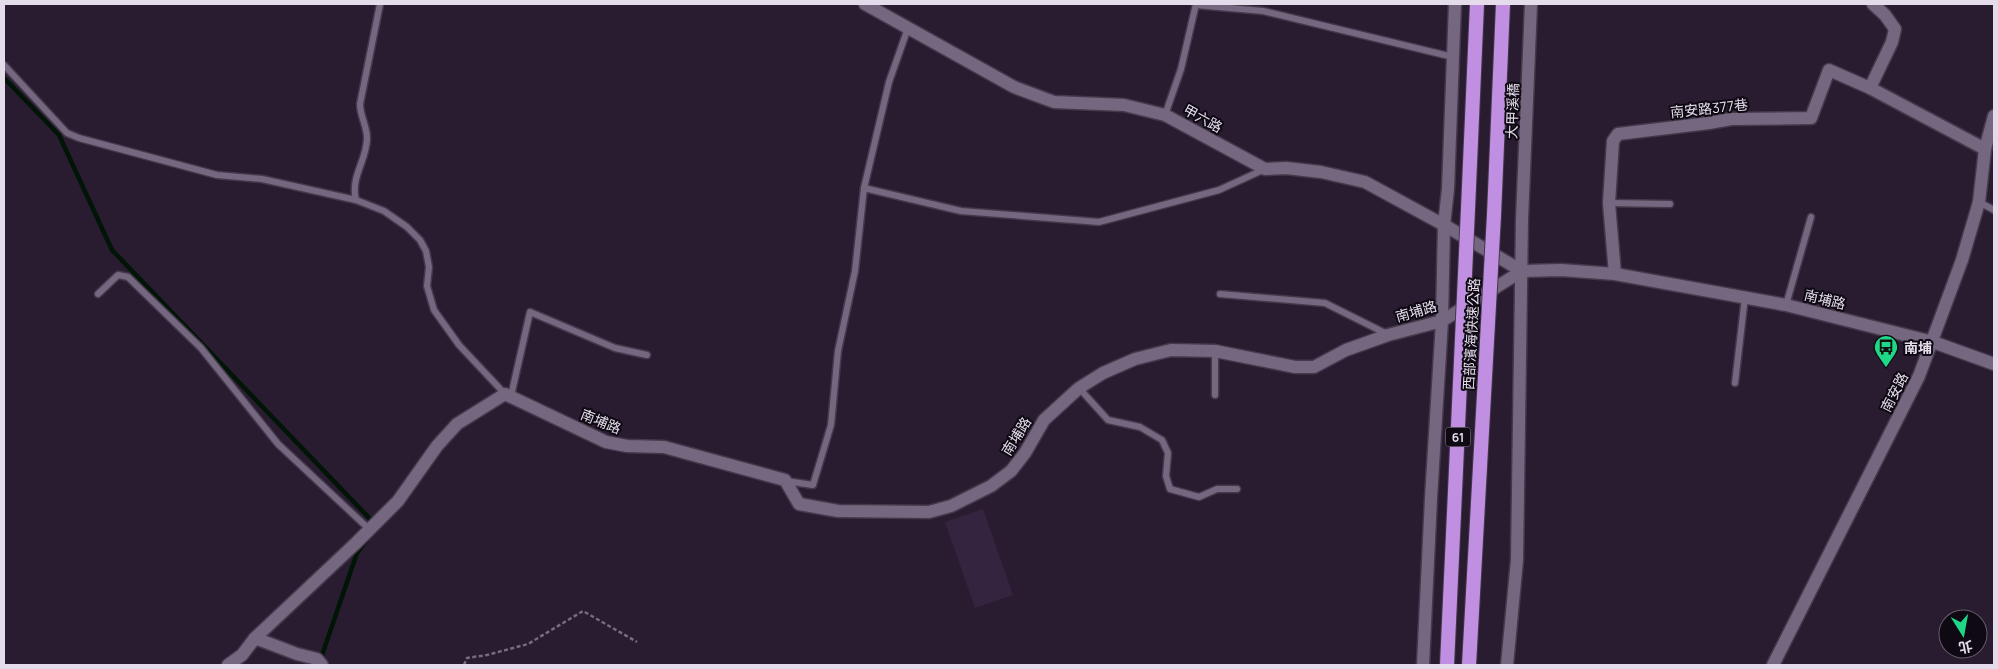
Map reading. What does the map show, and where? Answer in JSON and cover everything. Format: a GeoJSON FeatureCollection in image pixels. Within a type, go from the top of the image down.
{"type":"FeatureCollection","features":[{"type":"Feature","properties":{"kind":"highway","name":"西部濱海快速公路"},"geometry":{"type":"LineString","coordinates":[[1447,665],[1477,4]]}},
{"type":"Feature","properties":{"kind":"highway","name":"西部濱海快速公路"},"geometry":{"type":"LineString","coordinates":[[1469,665],[1503,4]]}},
{"type":"Feature","properties":{"kind":"street","name":"甲六路"},"geometry":{"type":"LineString","coordinates":[[865,4],[1014,87],[1054,102],[1124,105],[1165,115],[1265,169],[1286,168],[1321,172],[1365,182],[1444,225],[1522,271]]}},
{"type":"Feature","properties":{"kind":"street"},"geometry":{"type":"LineString","coordinates":[[1423,665],[1442,321],[1444,225],[1448,189],[1456,4]]}},
{"type":"Feature","properties":{"kind":"street","name":"大甲溪橋"},"geometry":{"type":"LineString","coordinates":[[1507,665],[1516,560],[1522,219],[1531,4]]}},
{"type":"Feature","properties":{"kind":"street"},"geometry":{"type":"LineString","coordinates":[[1870,88],[1892,42],[1895,29],[1885,15],[1873,4]]}},
{"type":"Feature","properties":{"kind":"street","name":"南安路377巷"},"geometry":{"type":"LineString","coordinates":[[1615,274],[1609,203],[1613,141],[1618,134],[1731,119],[1811,118],[1829,70],[1870,88],[1990,151]]}},
{"type":"Feature","properties":{"kind":"street","name":"南安路"},"geometry":{"type":"LineString","coordinates":[[1773,665],[1919,376],[1933,342],[1962,260],[1979,202],[1990,151],[1994,116]]}},
{"type":"Feature","properties":{"kind":"street","name":"南埔路"},"geometry":{"type":"LineString","coordinates":[[508,395],[606,442],[626,446],[664,447],[785,480],[799,504],[838,511],[930,512],[951,506],[990,486],[1011,472],[1025,453],[1044,420],[1079,388],[1103,373],[1135,359],[1171,350],[1214,352],[1296,367],[1314,367],[1346,350],[1388,334],[1442,321],[1522,271],[1560,270],[1615,274],[1786,304],[1933,342],[1994,364]]}},
{"type":"Feature","properties":{"kind":"street"},"geometry":{"type":"LineString","coordinates":[[228,665],[242,655],[255,638],[398,501],[437,446],[457,424],[508,395]]}},
{"type":"Feature","properties":{"kind":"street"},"geometry":{"type":"LineString","coordinates":[[255,638],[297,654],[317,659],[322,665]]}},
{"type":"Feature","properties":{"kind":"lane"},"geometry":{"type":"LineString","coordinates":[[356,200],[354,191],[356,176],[367,141],[366,127],[360,114],[360,104],[380,4]]}},
{"type":"Feature","properties":{"kind":"lane"},"geometry":{"type":"LineString","coordinates":[[1165,115],[1181,69],[1196,5],[1263,11],[1453,57]]}},
{"type":"Feature","properties":{"kind":"lane"},"geometry":{"type":"LineString","coordinates":[[785,480],[813,485],[831,425],[838,351],[855,270],[864,188],[888,82],[908,28]]}},
{"type":"Feature","properties":{"kind":"lane"},"geometry":{"type":"LineString","coordinates":[[4,65],[67,133],[79,138],[216,175],[262,179],[356,200],[384,211],[407,226],[420,240],[426,251],[429,267],[427,286],[434,310],[459,345],[508,395]]}},
{"type":"Feature","properties":{"kind":"lane"},"geometry":{"type":"LineString","coordinates":[[864,188],[961,211],[1100,222],[1219,190],[1265,169]]}},
{"type":"Feature","properties":{"kind":"lane"},"geometry":{"type":"LineString","coordinates":[[1979,202],[1994,210]]}},
{"type":"Feature","properties":{"kind":"lane"},"geometry":{"type":"LineString","coordinates":[[1609,203],[1670,204]]}},
{"type":"Feature","properties":{"kind":"lane"},"geometry":{"type":"LineString","coordinates":[[1786,304],[1811,217]]}},
{"type":"Feature","properties":{"kind":"lane"},"geometry":{"type":"LineString","coordinates":[[98,294],[118,275],[128,277],[201,348],[278,444],[370,529]]}},
{"type":"Feature","properties":{"kind":"lane"},"geometry":{"type":"LineString","coordinates":[[1220,294],[1324,303],[1388,334]]}},
{"type":"Feature","properties":{"kind":"lane"},"geometry":{"type":"LineString","coordinates":[[1735,383],[1745,297]]}},
{"type":"Feature","properties":{"kind":"lane"},"geometry":{"type":"LineString","coordinates":[[508,395],[530,312],[615,348],[647,355]]}},
{"type":"Feature","properties":{"kind":"lane"},"geometry":{"type":"LineString","coordinates":[[1214,352],[1215,395]]}},
{"type":"Feature","properties":{"kind":"lane"},"geometry":{"type":"LineString","coordinates":[[1079,388],[1108,420],[1140,427],[1162,440],[1168,453],[1166,476],[1170,490],[1199,497],[1218,489],[1237,490]]}},
{"type":"Feature","properties":{"kind":"path"},"geometry":{"type":"LineString","coordinates":[[464,665],[467,658],[487,656],[528,644],[583,611],[637,642]]}},
{"type":"Feature","properties":{"kind":"shaded area"},"geometry":{"type":"Polygon","coordinates":[[[983,509],[1013,595],[975,608],[945,522],[983,509]]]}},
{"type":"Feature","properties":{"kind":"waterway"},"geometry":{"type":"LineString","coordinates":[[4,78],[59,135],[112,250],[374,523]]}},
{"type":"Feature","properties":{"kind":"waterway"},"geometry":{"type":"LineString","coordinates":[[320,661],[357,553],[367,540]]}},
{"type":"Feature","properties":{"kind":"place","name":"南埔"},"geometry":{"type":"Point","coordinates":[1886,368]}}]}
